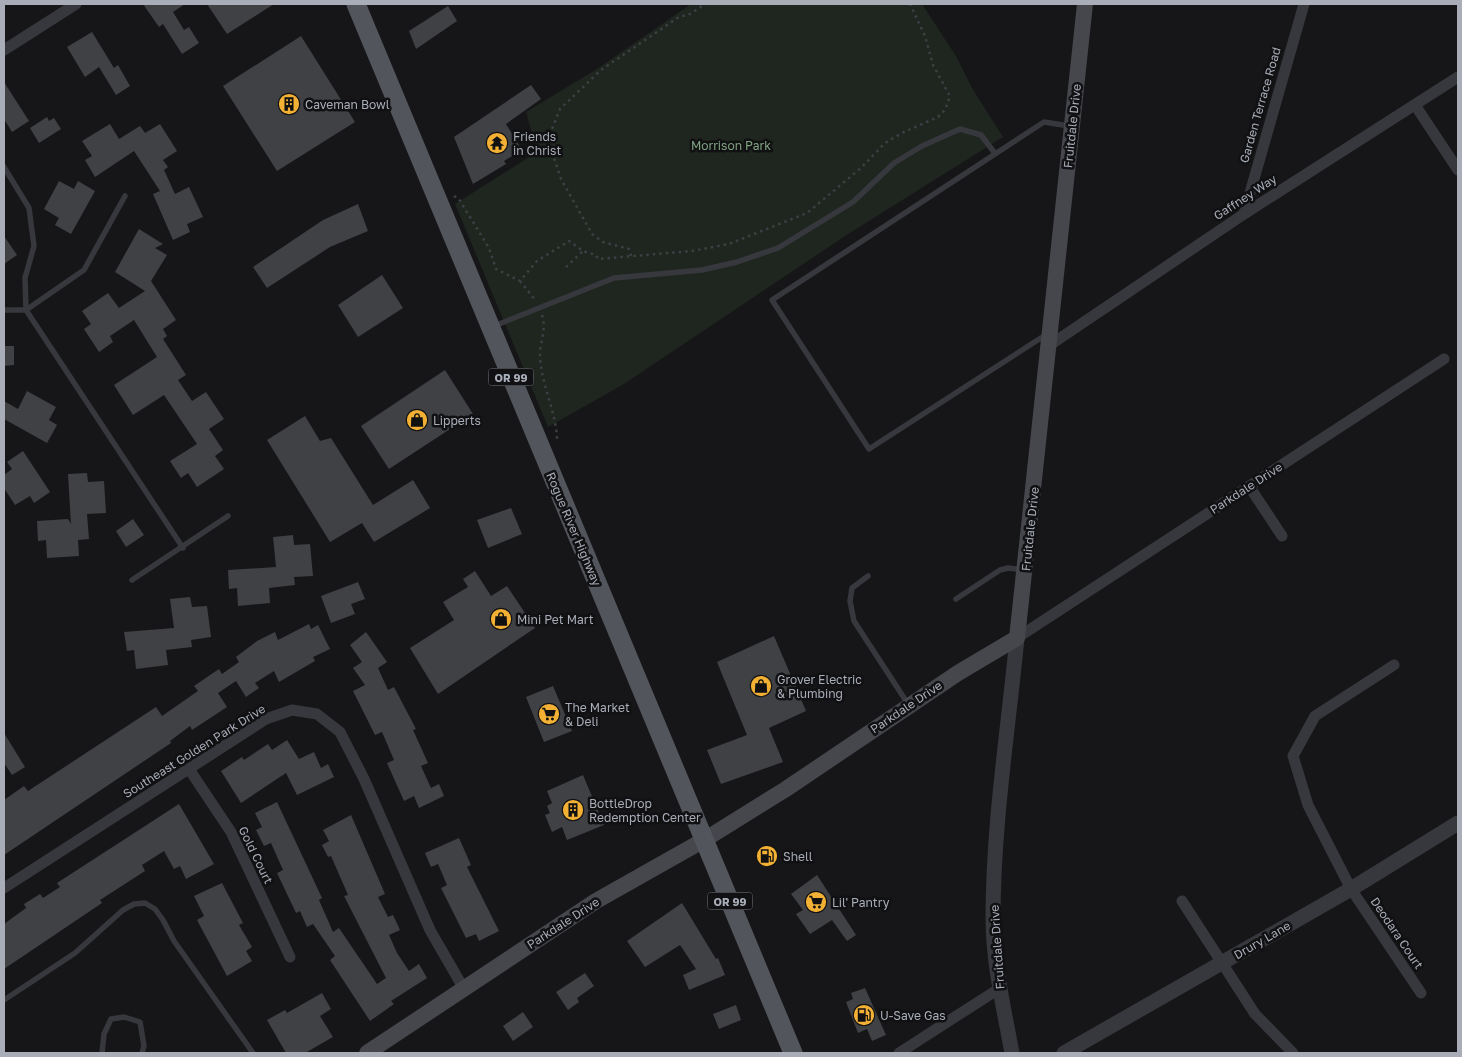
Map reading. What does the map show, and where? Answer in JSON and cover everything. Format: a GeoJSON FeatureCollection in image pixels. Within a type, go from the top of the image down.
{"type":"FeatureCollection","features":[{"type":"Feature","properties":{"kind":"main road","name":"Rogue River Highway"},"geometry":{"type":"LineString","coordinates":[[356,4],[793,1053]]}},
{"type":"Feature","properties":{"kind":"main road","name":"Fruitdale Drive"},"geometry":{"type":"LineString","coordinates":[[1017,638],[1085,4]]}},
{"type":"Feature","properties":{"kind":"main road","name":"Parkdale Drive"},"geometry":{"type":"LineString","coordinates":[[366,1053],[596,902],[704,840],[786,789],[909,705],[1017,638]]}},
{"type":"Feature","properties":{"kind":"street"},"geometry":{"type":"LineString","coordinates":[[4,50],[76,4]]}},
{"type":"Feature","properties":{"kind":"street","name":"Garden Terrace Road"},"geometry":{"type":"LineString","coordinates":[[1244,214],[1304,4]]}},
{"type":"Feature","properties":{"kind":"street","name":"Gaffney Way"},"geometry":{"type":"LineString","coordinates":[[1050,339],[1458,77]]}},
{"type":"Feature","properties":{"kind":"street"},"geometry":{"type":"LineString","coordinates":[[1415,105],[1458,170]]}},
{"type":"Feature","properties":{"kind":"street","name":"Parkdale Drive"},"geometry":{"type":"LineString","coordinates":[[1017,638],[1444,360]]}},
{"type":"Feature","properties":{"kind":"street"},"geometry":{"type":"LineString","coordinates":[[1249,486],[1282,536]]}},
{"type":"Feature","properties":{"kind":"street","name":"Fruitdale Drive"},"geometry":{"type":"LineString","coordinates":[[1012,1053],[1000,988],[993,919],[996,852],[1017,638]]}},
{"type":"Feature","properties":{"kind":"street","name":"Deodara Court"},"geometry":{"type":"LineString","coordinates":[[1394,666],[1315,716],[1293,756],[1308,805],[1351,889],[1421,993]]}},
{"type":"Feature","properties":{"kind":"street","name":"Southeast Golden Park Drive"},"geometry":{"type":"LineString","coordinates":[[4,888],[266,719],[292,710],[317,714],[340,732],[364,779],[430,930],[464,988]]}},
{"type":"Feature","properties":{"kind":"street","name":"Gold Court"},"geometry":{"type":"LineString","coordinates":[[189,769],[231,832],[290,957]]}},
{"type":"Feature","properties":{"kind":"street","name":"Drury Lane"},"geometry":{"type":"LineString","coordinates":[[1064,1053],[1351,889],[1458,823]]}},
{"type":"Feature","properties":{"kind":"street"},"geometry":{"type":"LineString","coordinates":[[1182,901],[1255,1014],[1293,1053]]}},
{"type":"Feature","properties":{"kind":"street"},"geometry":{"type":"LineString","coordinates":[[899,1053],[1000,988]]}},
{"type":"Feature","properties":{"kind":"lane"},"geometry":{"type":"LineString","coordinates":[[1050,339],[868,449],[772,300],[994,152],[1044,122],[1071,126]]}},
{"type":"Feature","properties":{"kind":"lane"},"geometry":{"type":"LineString","coordinates":[[490,328],[614,278],[702,270],[737,262],[778,248],[853,202],[894,163],[922,146],[960,129],[981,135],[994,152]]}},
{"type":"Feature","properties":{"kind":"lane"},"geometry":{"type":"LineString","coordinates":[[4,167],[30,208],[34,246],[25,278],[26,310],[184,548]]}},
{"type":"Feature","properties":{"kind":"lane"},"geometry":{"type":"LineString","coordinates":[[4,310],[26,310],[84,270],[125,196]]}},
{"type":"Feature","properties":{"kind":"lane"},"geometry":{"type":"LineString","coordinates":[[132,580],[184,548],[228,516]]}},
{"type":"Feature","properties":{"kind":"lane"},"geometry":{"type":"LineString","coordinates":[[956,599],[1000,570],[1008,568],[1025,571]]}},
{"type":"Feature","properties":{"kind":"lane"},"geometry":{"type":"LineString","coordinates":[[868,576],[852,588],[850,601],[854,621],[909,705]]}},
{"type":"Feature","properties":{"kind":"lane"},"geometry":{"type":"LineString","coordinates":[[4,1000],[75,953],[123,910],[134,904],[146,903],[155,909],[163,920],[174,941],[253,1053]]}},
{"type":"Feature","properties":{"kind":"lane"},"geometry":{"type":"LineString","coordinates":[[102,1053],[104,1034],[111,1019],[124,1017],[140,1022],[144,1046],[142,1053]]}},
{"type":"Feature","properties":{"kind":"path"},"geometry":{"type":"LineString","coordinates":[[631,256],[629,249],[603,242],[592,234],[561,179],[554,158],[552,129],[560,109],[601,70],[679,17],[690,14],[705,4]]}},
{"type":"Feature","properties":{"kind":"path"},"geometry":{"type":"LineString","coordinates":[[520,281],[537,260],[570,242],[583,251],[596,255],[598,259],[692,251],[728,244],[807,213],[861,168],[885,143],[904,132],[938,117],[945,110],[950,96],[933,65],[925,36],[910,4]]}},
{"type":"Feature","properties":{"kind":"path"},"geometry":{"type":"LineString","coordinates":[[454,196],[459,199],[482,236],[496,269],[520,281],[533,296],[545,322],[540,365],[556,428],[557,440]]}},
{"type":"Feature","properties":{"kind":"path"},"geometry":{"type":"LineString","coordinates":[[566,267],[583,251]]}},
{"type":"Feature","properties":{"kind":"green space","name":"Morrison Park"},"geometry":{"type":"Polygon","coordinates":[[[691,4],[922,4],[956,56],[972,88],[1003,137],[845,236],[624,384],[548,427],[455,204],[537,152],[526,112],[597,69],[691,4]]]}},
{"type":"Feature","properties":{"kind":"building"},"geometry":{"type":"Polygon","coordinates":[[[143,4],[185,4],[173,12],[184,30],[189,27],[199,43],[182,54],[163,24],[159,27],[143,4]]]}},
{"type":"Feature","properties":{"kind":"building"},"geometry":{"type":"Polygon","coordinates":[[[207,4],[274,4],[227,34],[207,4]]]}},
{"type":"Feature","properties":{"kind":"building"},"geometry":{"type":"Polygon","coordinates":[[[448,6],[457,21],[416,49],[409,31],[448,6]]]}},
{"type":"Feature","properties":{"kind":"building"},"geometry":{"type":"Polygon","coordinates":[[[92,32],[114,68],[118,65],[130,86],[116,95],[99,67],[85,77],[67,47],[92,32]]]}},
{"type":"Feature","properties":{"kind":"building","name":"Caveman Bowl"},"geometry":{"type":"Polygon","coordinates":[[[301,36],[355,122],[277,171],[223,86],[301,36]]]}},
{"type":"Feature","properties":{"kind":"building"},"geometry":{"type":"Polygon","coordinates":[[[4,82],[29,121],[12,132],[4,119],[4,82]]]}},
{"type":"Feature","properties":{"kind":"building"},"geometry":{"type":"Polygon","coordinates":[[[531,85],[541,99],[506,124],[522,150],[504,161],[506,164],[473,184],[454,137],[531,85]]]}},
{"type":"Feature","properties":{"kind":"building"},"geometry":{"type":"Polygon","coordinates":[[[47,117],[49,121],[54,118],[61,129],[39,143],[30,128],[47,117]]]}},
{"type":"Feature","properties":{"kind":"building"},"geometry":{"type":"Polygon","coordinates":[[[110,124],[119,139],[140,126],[145,133],[160,124],[177,151],[163,160],[168,167],[164,170],[175,194],[189,187],[203,217],[187,224],[190,232],[173,240],[153,194],[160,191],[134,151],[95,177],[85,160],[92,156],[82,141],[110,124]]]}},
{"type":"Feature","properties":{"kind":"building"},"geometry":{"type":"Polygon","coordinates":[[[59,181],[74,189],[78,181],[95,191],[71,234],[55,225],[59,218],[44,209],[59,181]]]}},
{"type":"Feature","properties":{"kind":"building"},"geometry":{"type":"Polygon","coordinates":[[[358,204],[368,231],[330,247],[267,288],[253,267],[323,220],[358,204]]]}},
{"type":"Feature","properties":{"kind":"building"},"geometry":{"type":"Polygon","coordinates":[[[139,229],[163,244],[155,248],[167,255],[151,281],[176,320],[163,329],[167,336],[163,339],[186,375],[178,380],[192,401],[206,392],[224,419],[209,429],[223,450],[215,456],[224,469],[197,487],[188,473],[181,478],[170,461],[197,444],[164,395],[133,415],[114,385],[157,357],[134,320],[110,336],[113,342],[99,352],[84,329],[91,324],[82,311],[108,293],[119,308],[145,291],[115,272],[139,229]]]}},
{"type":"Feature","properties":{"kind":"building"},"geometry":{"type":"Polygon","coordinates":[[[4,236],[17,255],[4,264],[4,236]]]}},
{"type":"Feature","properties":{"kind":"building"},"geometry":{"type":"Polygon","coordinates":[[[382,275],[403,308],[358,337],[338,305],[382,275]]]}},
{"type":"Feature","properties":{"kind":"building"},"geometry":{"type":"Polygon","coordinates":[[[4,346],[14,346],[14,365],[4,366],[4,346]]]}},
{"type":"Feature","properties":{"kind":"building","name":"Lipperts"},"geometry":{"type":"Polygon","coordinates":[[[445,370],[473,414],[389,469],[361,426],[445,370]]]}},
{"type":"Feature","properties":{"kind":"building"},"geometry":{"type":"Polygon","coordinates":[[[27,391],[56,407],[49,420],[57,425],[47,443],[4,419],[4,401],[18,409],[27,391]]]}},
{"type":"Feature","properties":{"kind":"building"},"geometry":{"type":"Polygon","coordinates":[[[305,416],[320,441],[331,438],[373,505],[413,480],[430,508],[374,542],[362,523],[330,542],[267,440],[305,416]]]}},
{"type":"Feature","properties":{"kind":"building"},"geometry":{"type":"Polygon","coordinates":[[[23,451],[50,492],[34,503],[30,496],[15,505],[4,488],[4,475],[12,469],[7,462],[23,451]]]}},
{"type":"Feature","properties":{"kind":"building"},"geometry":{"type":"Polygon","coordinates":[[[87,473],[88,482],[104,481],[106,513],[87,514],[89,539],[78,540],[79,556],[47,558],[46,540],[38,541],[37,521],[68,519],[71,524],[68,474],[87,473]]]}},
{"type":"Feature","properties":{"kind":"building"},"geometry":{"type":"Polygon","coordinates":[[[511,508],[522,534],[488,548],[477,520],[511,508]]]}},
{"type":"Feature","properties":{"kind":"building"},"geometry":{"type":"Polygon","coordinates":[[[133,519],[144,535],[126,547],[116,531],[133,519]]]}},
{"type":"Feature","properties":{"kind":"building"},"geometry":{"type":"Polygon","coordinates":[[[293,535],[294,545],[310,544],[313,576],[294,577],[295,585],[269,588],[270,603],[238,606],[237,588],[229,589],[228,570],[276,567],[273,537],[293,535]]]}},
{"type":"Feature","properties":{"kind":"building"},"geometry":{"type":"Polygon","coordinates":[[[475,571],[491,596],[507,586],[535,628],[438,694],[410,648],[454,620],[443,602],[468,587],[463,579],[475,571]]]}},
{"type":"Feature","properties":{"kind":"building"},"geometry":{"type":"Polygon","coordinates":[[[358,582],[365,599],[351,604],[355,614],[331,623],[321,596],[358,582]]]}},
{"type":"Feature","properties":{"kind":"building"},"geometry":{"type":"Polygon","coordinates":[[[190,597],[192,607],[207,606],[211,637],[191,640],[192,647],[166,650],[168,665],[136,669],[134,650],[127,651],[124,632],[174,628],[170,599],[190,597]]]}},
{"type":"Feature","properties":{"kind":"building"},"geometry":{"type":"Polygon","coordinates":[[[309,624],[311,629],[318,625],[330,649],[313,657],[315,661],[279,682],[274,671],[255,683],[259,688],[246,697],[236,681],[218,693],[227,707],[192,730],[190,726],[170,741],[171,743],[4,855],[4,800],[24,786],[28,791],[156,707],[162,716],[198,691],[194,686],[219,669],[222,674],[239,662],[236,657],[257,641],[275,632],[278,640],[309,624]]]}},
{"type":"Feature","properties":{"kind":"building"},"geometry":{"type":"Polygon","coordinates":[[[366,632],[387,662],[378,668],[388,690],[394,687],[416,729],[413,730],[428,763],[421,766],[431,788],[439,784],[444,796],[419,808],[414,796],[404,801],[387,763],[394,760],[382,732],[375,735],[353,691],[365,685],[353,668],[362,662],[350,645],[366,632]]]}},
{"type":"Feature","properties":{"kind":"building","name":"Grover Electric & Plumbing"},"geometry":{"type":"Polygon","coordinates":[[[774,636],[806,711],[769,728],[783,762],[721,784],[707,750],[747,735],[717,662],[774,636]]]}},
{"type":"Feature","properties":{"kind":"building","name":"The Market & Deli"},"geometry":{"type":"Polygon","coordinates":[[[553,686],[572,731],[544,742],[526,697],[553,686]]]}},
{"type":"Feature","properties":{"kind":"building"},"geometry":{"type":"Polygon","coordinates":[[[4,733],[25,767],[12,775],[4,763],[4,733]]]}},
{"type":"Feature","properties":{"kind":"building"},"geometry":{"type":"Polygon","coordinates":[[[287,740],[299,759],[314,752],[321,768],[328,764],[334,777],[297,795],[286,773],[241,803],[221,771],[242,757],[244,760],[268,744],[272,750],[287,740]]]}},
{"type":"Feature","properties":{"kind":"building","name":"BottleDrop Redemption Center"},"geometry":{"type":"Polygon","coordinates":[[[583,775],[604,825],[567,840],[562,827],[552,832],[545,815],[550,813],[547,806],[552,803],[547,791],[583,775]]]}},
{"type":"Feature","properties":{"kind":"building"},"geometry":{"type":"Polygon","coordinates":[[[277,802],[322,898],[319,900],[333,932],[339,928],[377,984],[386,978],[344,896],[348,895],[331,856],[328,857],[322,845],[329,841],[323,830],[351,815],[385,894],[378,897],[388,917],[393,915],[400,930],[389,935],[397,953],[409,971],[419,964],[427,978],[391,1001],[394,1004],[370,1021],[330,960],[335,956],[313,924],[307,927],[300,911],[296,913],[277,873],[283,870],[271,843],[264,846],[256,830],[262,827],[255,813],[277,802]]]}},
{"type":"Feature","properties":{"kind":"building"},"geometry":{"type":"Polygon","coordinates":[[[179,804],[214,864],[186,879],[180,866],[174,869],[164,851],[142,865],[145,871],[100,900],[102,903],[4,969],[4,924],[26,908],[24,904],[40,894],[43,898],[60,887],[57,883],[179,804]]]}},
{"type":"Feature","properties":{"kind":"building"},"geometry":{"type":"Polygon","coordinates":[[[459,838],[471,865],[467,867],[499,931],[479,941],[476,934],[466,938],[441,888],[447,885],[438,864],[431,867],[425,853],[459,838]]]}},
{"type":"Feature","properties":{"kind":"building","name":"Lil' Pantry"},"geometry":{"type":"Polygon","coordinates":[[[817,875],[856,935],[847,941],[832,920],[810,934],[796,914],[803,910],[791,894],[817,875]]]}},
{"type":"Feature","properties":{"kind":"building"},"geometry":{"type":"Polygon","coordinates":[[[222,883],[243,923],[239,925],[252,947],[246,951],[252,961],[227,976],[197,920],[204,916],[194,896],[222,883]]]}},
{"type":"Feature","properties":{"kind":"building"},"geometry":{"type":"Polygon","coordinates":[[[682,903],[716,959],[718,958],[725,975],[689,990],[683,975],[696,969],[680,945],[645,967],[627,941],[682,903]]]}},
{"type":"Feature","properties":{"kind":"building"},"geometry":{"type":"Polygon","coordinates":[[[585,973],[594,986],[577,998],[579,1002],[568,1010],[556,992],[585,973]]]}},
{"type":"Feature","properties":{"kind":"building","name":"U-Save Gas"},"geometry":{"type":"Polygon","coordinates":[[[865,988],[886,1035],[872,1041],[867,1029],[858,1033],[846,1002],[853,999],[851,993],[865,988]]]}},
{"type":"Feature","properties":{"kind":"building"},"geometry":{"type":"Polygon","coordinates":[[[322,993],[331,1009],[320,1016],[333,1037],[305,1053],[286,1053],[267,1020],[285,1010],[287,1013],[322,993]]]}},
{"type":"Feature","properties":{"kind":"building"},"geometry":{"type":"Polygon","coordinates":[[[736,1005],[741,1020],[719,1029],[713,1014],[736,1005]]]}},
{"type":"Feature","properties":{"kind":"building"},"geometry":{"type":"Polygon","coordinates":[[[523,1012],[533,1027],[513,1041],[503,1026],[523,1012]]]}},
{"type":"Feature","properties":{"kind":"place","name":"Caveman Bowl"},"geometry":{"type":"Point","coordinates":[289,104]}},
{"type":"Feature","properties":{"kind":"place","name":"Friends in Christ"},"geometry":{"type":"Point","coordinates":[497,143]}},
{"type":"Feature","properties":{"kind":"place","name":"Lipperts"},"geometry":{"type":"Point","coordinates":[417,420]}},
{"type":"Feature","properties":{"kind":"place","name":"Mini Pet Mart"},"geometry":{"type":"Point","coordinates":[501,619]}},
{"type":"Feature","properties":{"kind":"place","name":"Grover Electric & Plumbing"},"geometry":{"type":"Point","coordinates":[761,686]}},
{"type":"Feature","properties":{"kind":"place","name":"The Market & Deli"},"geometry":{"type":"Point","coordinates":[549,714]}},
{"type":"Feature","properties":{"kind":"place","name":"BottleDrop Redemption Center"},"geometry":{"type":"Point","coordinates":[573,810]}},
{"type":"Feature","properties":{"kind":"place","name":"Shell"},"geometry":{"type":"Point","coordinates":[767,856]}},
{"type":"Feature","properties":{"kind":"place","name":"Lil' Pantry"},"geometry":{"type":"Point","coordinates":[816,902]}},
{"type":"Feature","properties":{"kind":"place","name":"U-Save Gas"},"geometry":{"type":"Point","coordinates":[864,1015]}}]}
